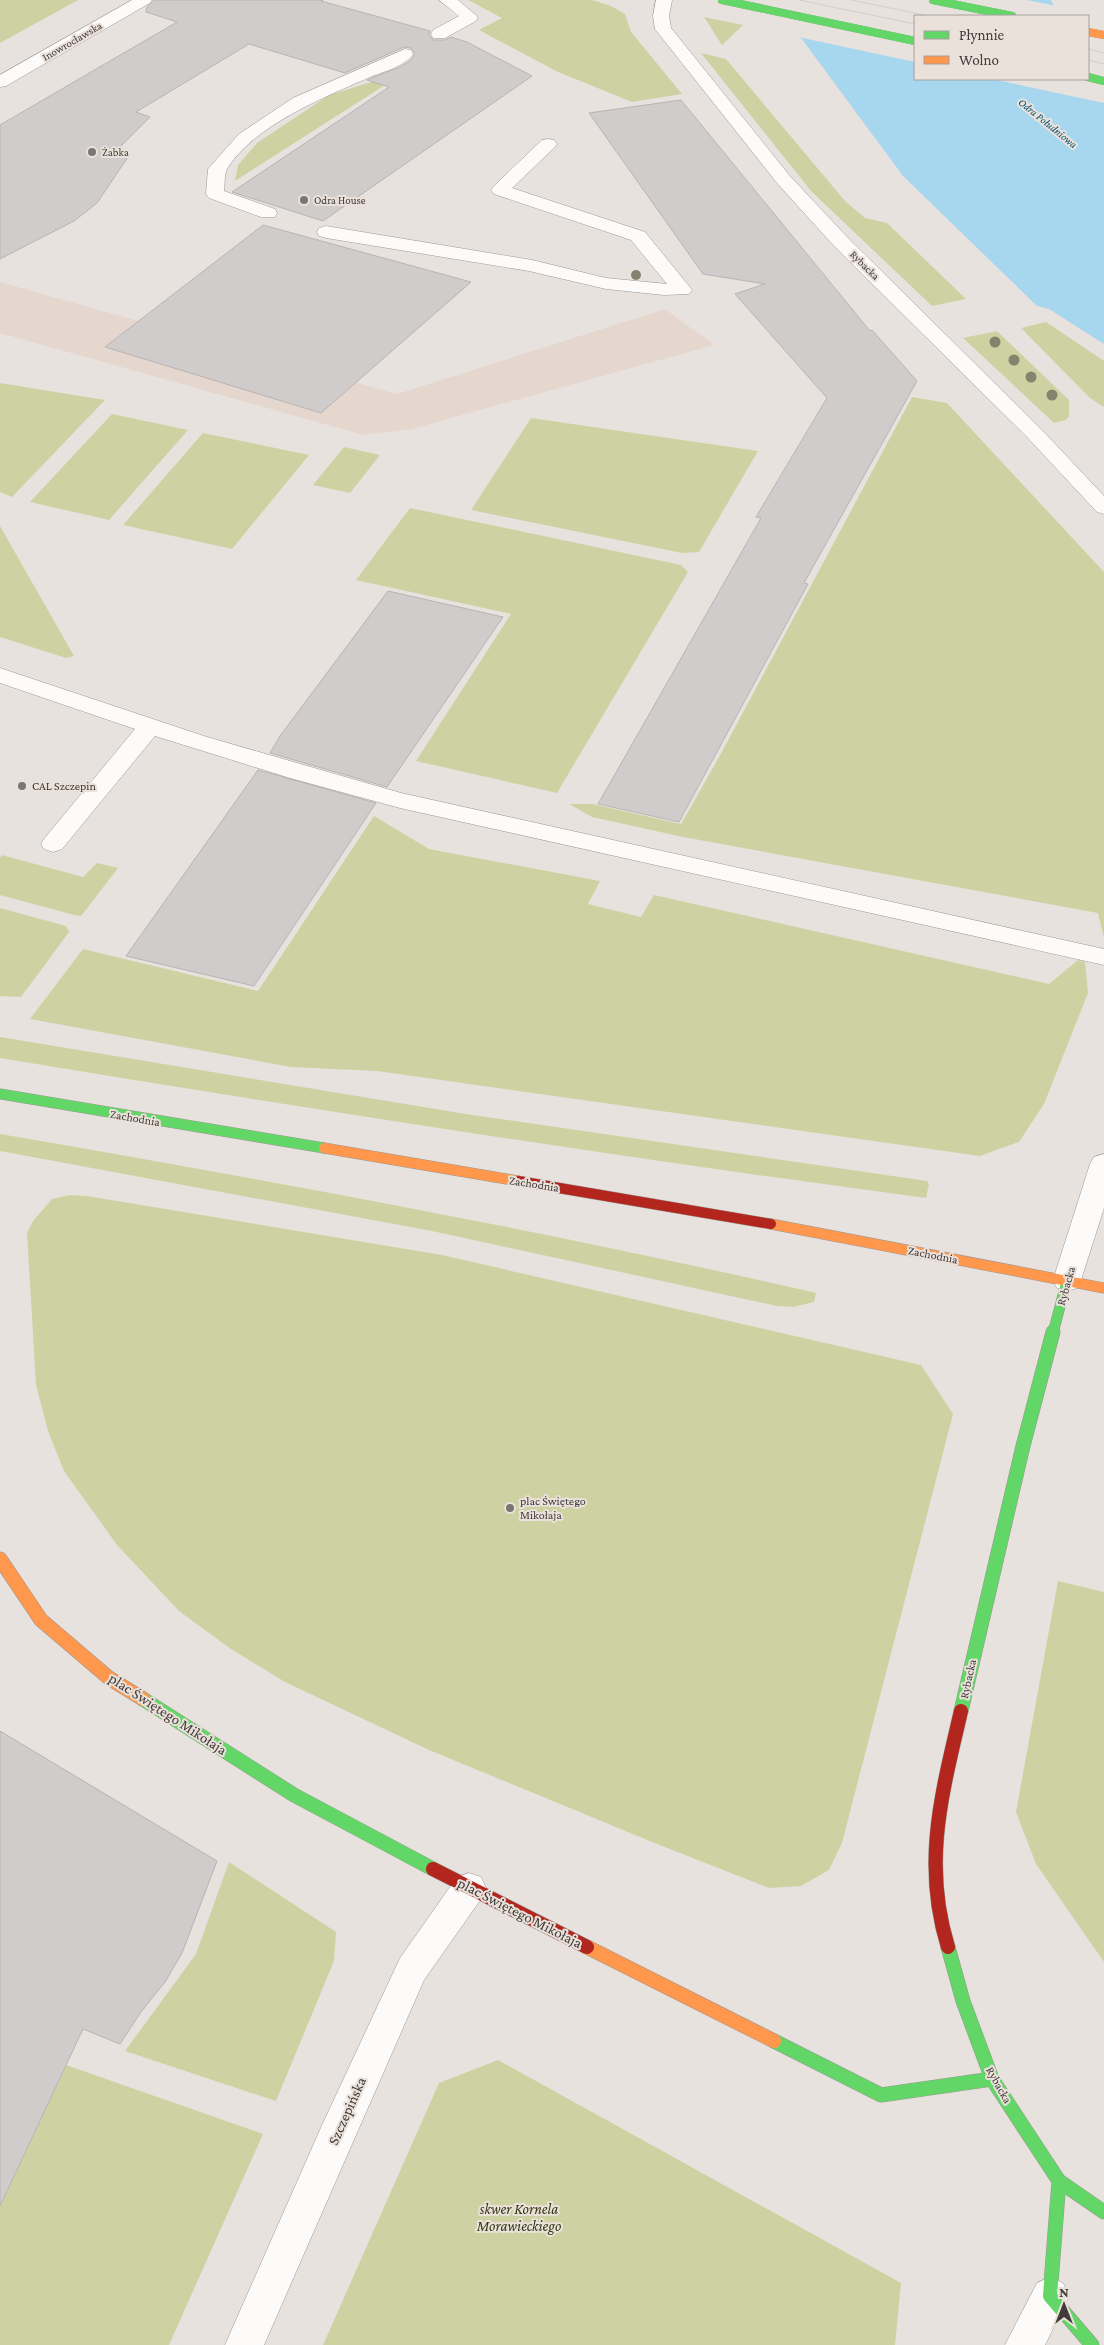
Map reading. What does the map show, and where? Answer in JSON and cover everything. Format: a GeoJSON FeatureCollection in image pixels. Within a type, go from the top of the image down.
{"type":"FeatureCollection","features":[{"type":"Feature","properties":{"kind":"street","name":"Inowrocławska"},"geometry":{"type":"LineString","coordinates":[[0,82],[144,0]]}},
{"type":"Feature","properties":{"kind":"street"},"geometry":{"type":"LineString","coordinates":[[439,34],[470,17],[447,0]]}},
{"type":"Feature","properties":{"kind":"street","name":"Rybacka"},"geometry":{"type":"LineString","coordinates":[[664,0],[661,16],[663,29],[783,179],[841,242],[1034,433],[1104,508]]}},
{"type":"Feature","properties":{"kind":"street"},"geometry":{"type":"LineString","coordinates":[[722,0],[914,41]]}},
{"type":"Feature","properties":{"kind":"street"},"geometry":{"type":"LineString","coordinates":[[933,0],[1007,15]]}},
{"type":"Feature","properties":{"kind":"street"},"geometry":{"type":"LineString","coordinates":[[1089,32],[1104,35]]}},
{"type":"Feature","properties":{"kind":"street"},"geometry":{"type":"LineString","coordinates":[[268,213],[215,194],[217,169],[245,138],[298,102],[387,64],[405,54]]}},
{"type":"Feature","properties":{"kind":"street"},"geometry":{"type":"LineString","coordinates":[[1089,77],[1104,81]]}},
{"type":"Feature","properties":{"kind":"street"},"geometry":{"type":"LineString","coordinates":[[326,232],[532,266],[561,276],[651,289],[682,290],[638,236],[500,190],[548,144]]}},
{"type":"Feature","properties":{"kind":"street"},"geometry":{"type":"LineString","coordinates":[[0,675],[149,728],[307,776],[400,800],[1104,957]]}},
{"type":"Feature","properties":{"kind":"street"},"geometry":{"type":"LineString","coordinates":[[53,844],[149,728]]}},
{"type":"Feature","properties":{"kind":"street","name":"Zachodnia"},"geometry":{"type":"LineString","coordinates":[[0,1094],[739,1218],[1104,1288]]}},
{"type":"Feature","properties":{"kind":"street","name":"Rybacka"},"geometry":{"type":"LineString","coordinates":[[1104,1164],[1067,1280],[1031,1413],[983,1609],[938,1818],[935,1842],[935,1889],[942,1924],[963,2001],[992,2079],[1059,2181],[1104,2212]]}},
{"type":"Feature","properties":{"kind":"street","name":"plac Świętego Mikołaja"},"geometry":{"type":"LineString","coordinates":[[0,1559],[41,1620],[109,1678],[294,1795],[469,1888],[881,2095],[992,2079]]}},
{"type":"Feature","properties":{"kind":"street","name":"Szczepińska"},"geometry":{"type":"LineString","coordinates":[[244,2345],[336,2135],[412,1969],[427,1945],[469,1888]]}},
{"type":"Feature","properties":{"kind":"street"},"geometry":{"type":"LineString","coordinates":[[1024,2345],[1050,2296],[1059,2181]]}},
{"type":"Feature","properties":{"kind":"street"},"geometry":{"type":"LineString","coordinates":[[1050,2296],[1092,2345]]}},
{"type":"Feature","properties":{"kind":"shaded area"},"geometry":{"type":"Polygon","coordinates":[[[0,282],[397,394],[665,309],[714,345],[412,429],[363,435],[0,333],[0,282]]]}},
{"type":"Feature","properties":{"kind":"green space"},"geometry":{"type":"Polygon","coordinates":[[[0,0],[78,0],[0,43],[0,0]]]}},
{"type":"Feature","properties":{"kind":"green space"},"geometry":{"type":"Polygon","coordinates":[[[468,0],[592,0],[611,6],[625,14],[631,32],[682,94],[632,102],[558,72],[479,30],[502,18],[468,0]]]}},
{"type":"Feature","properties":{"kind":"green space"},"geometry":{"type":"Polygon","coordinates":[[[704,17],[743,25],[722,45],[704,17]]]}},
{"type":"Feature","properties":{"kind":"green space"},"geometry":{"type":"Polygon","coordinates":[[[701,53],[726,59],[845,201],[865,218],[887,223],[966,299],[932,306],[811,191],[701,53]]]}},
{"type":"Feature","properties":{"kind":"green space"},"geometry":{"type":"Polygon","coordinates":[[[407,71],[235,181],[238,165],[257,143],[329,95],[407,71]]]}},
{"type":"Feature","properties":{"kind":"green space"},"geometry":{"type":"Polygon","coordinates":[[[1046,322],[1104,361],[1104,407],[1090,398],[1021,328],[1046,322]]]}},
{"type":"Feature","properties":{"kind":"green space"},"geometry":{"type":"Polygon","coordinates":[[[997,331],[1069,400],[1069,416],[1066,420],[1054,423],[963,338],[997,331]]]}},
{"type":"Feature","properties":{"kind":"green space"},"geometry":{"type":"Polygon","coordinates":[[[0,383],[105,400],[12,497],[0,492],[0,383]]]}},
{"type":"Feature","properties":{"kind":"green space"},"geometry":{"type":"Polygon","coordinates":[[[912,397],[947,403],[1104,572],[1104,938],[1098,913],[683,837],[592,817],[569,804],[592,804],[681,824],[718,759],[912,397]]]}},
{"type":"Feature","properties":{"kind":"green space"},"geometry":{"type":"Polygon","coordinates":[[[112,414],[188,430],[109,520],[30,502],[112,414]]]}},
{"type":"Feature","properties":{"kind":"green space"},"geometry":{"type":"Polygon","coordinates":[[[531,418],[758,451],[699,552],[682,553],[471,510],[531,418]]]}},
{"type":"Feature","properties":{"kind":"green space"},"geometry":{"type":"Polygon","coordinates":[[[203,433],[309,455],[232,549],[123,525],[203,433]]]}},
{"type":"Feature","properties":{"kind":"green space"},"geometry":{"type":"Polygon","coordinates":[[[344,447],[380,455],[350,493],[313,485],[344,447]]]}},
{"type":"Feature","properties":{"kind":"green space"},"geometry":{"type":"Polygon","coordinates":[[[410,508],[681,565],[688,572],[557,793],[416,761],[511,614],[356,580],[410,508]]]}},
{"type":"Feature","properties":{"kind":"green space"},"geometry":{"type":"Polygon","coordinates":[[[0,526],[74,656],[66,658],[0,637],[0,526]]]}},
{"type":"Feature","properties":{"kind":"green space"},"geometry":{"type":"Polygon","coordinates":[[[374,816],[429,849],[600,881],[588,904],[641,917],[654,895],[1049,984],[1078,960],[1085,962],[1088,993],[1044,1104],[1019,1142],[980,1156],[377,1071],[291,1067],[30,1019],[83,949],[258,991],[374,816]]]}},
{"type":"Feature","properties":{"kind":"green space"},"geometry":{"type":"Polygon","coordinates":[[[2,855],[83,877],[97,863],[118,868],[81,916],[0,895],[0,858],[2,855]]]}},
{"type":"Feature","properties":{"kind":"green space"},"geometry":{"type":"Polygon","coordinates":[[[0,908],[66,926],[69,932],[21,997],[0,996],[0,908]]]}},
{"type":"Feature","properties":{"kind":"green space"},"geometry":{"type":"Polygon","coordinates":[[[0,1037],[466,1114],[927,1181],[929,1184],[926,1198],[578,1149],[231,1096],[0,1058],[0,1037]]]}},
{"type":"Feature","properties":{"kind":"green space"},"geometry":{"type":"Polygon","coordinates":[[[0,1134],[409,1208],[715,1270],[816,1293],[814,1302],[793,1307],[777,1306],[432,1231],[0,1151],[0,1134]]]}},
{"type":"Feature","properties":{"kind":"green space","name":"plac Świętego Mikołaja"},"geometry":{"type":"Polygon","coordinates":[[[70,1195],[87,1196],[442,1255],[921,1365],[953,1414],[842,1843],[829,1870],[801,1886],[769,1888],[657,1844],[429,1750],[285,1682],[231,1649],[179,1611],[117,1545],[64,1471],[48,1431],[36,1385],[27,1233],[33,1221],[52,1199],[70,1195]]]}},
{"type":"Feature","properties":{"kind":"green space"},"geometry":{"type":"Polygon","coordinates":[[[1058,1581],[1104,1592],[1104,1962],[1036,1864],[1016,1812],[1058,1581]]]}},
{"type":"Feature","properties":{"kind":"green space"},"geometry":{"type":"Polygon","coordinates":[[[229,1862],[336,1932],[334,1961],[276,2101],[125,2051],[196,1954],[229,1862]]]}},
{"type":"Feature","properties":{"kind":"green space","name":"skwer Kornela Morawieckiego"},"geometry":{"type":"Polygon","coordinates":[[[498,2060],[901,2283],[895,2345],[323,2345],[439,2083],[498,2060]]]}},
{"type":"Feature","properties":{"kind":"green space"},"geometry":{"type":"Polygon","coordinates":[[[66,2065],[263,2134],[169,2345],[0,2345],[0,2206],[66,2065]]]}},
{"type":"Feature","properties":{"kind":"water","name":"Odra Południowa"},"geometry":{"type":"Polygon","coordinates":[[[773,0],[1051,0],[1058,14],[914,15],[914,80],[1089,80],[1104,58],[1104,344],[1049,309],[1037,306],[903,176],[773,0]]]}},
{"type":"Feature","properties":{"kind":"pier"},"geometry":{"type":"Polygon","coordinates":[[[771,0],[1027,0],[1057,6],[1062,15],[914,15],[914,62],[798,37],[771,0]]]}},
{"type":"Feature","properties":{"kind":"pier"},"geometry":{"type":"Polygon","coordinates":[[[1089,41],[1104,54],[1104,103],[997,80],[1089,80],[1089,41]]]}},
{"type":"Feature","properties":{"kind":"building"},"geometry":{"type":"Polygon","coordinates":[[[154,0],[323,0],[321,1],[430,31],[429,35],[433,40],[445,40],[451,37],[467,42],[532,76],[323,221],[232,192],[389,87],[367,80],[400,67],[411,60],[415,53],[411,48],[404,47],[345,73],[249,44],[136,112],[150,117],[115,152],[130,154],[97,203],[74,221],[0,259],[0,125],[177,22],[146,12],[147,7],[154,0]]]}},
{"type":"Feature","properties":{"kind":"building"},"geometry":{"type":"Polygon","coordinates":[[[681,100],[870,331],[872,330],[917,381],[804,583],[808,584],[679,822],[598,804],[761,518],[756,517],[827,398],[735,294],[765,284],[703,274],[589,113],[681,100]]]}},
{"type":"Feature","properties":{"kind":"building"},"geometry":{"type":"Polygon","coordinates":[[[263,225],[471,282],[321,413],[105,347],[263,225]]]}},
{"type":"Feature","properties":{"kind":"building"},"geometry":{"type":"Polygon","coordinates":[[[388,591],[503,617],[387,787],[270,753],[280,736],[388,591]]]}},
{"type":"Feature","properties":{"kind":"building"},"geometry":{"type":"Polygon","coordinates":[[[258,770],[376,803],[254,986],[126,956],[258,770]]]}},
{"type":"Feature","properties":{"kind":"building"},"geometry":{"type":"Polygon","coordinates":[[[0,1731],[217,1861],[182,1953],[165,1982],[141,2012],[120,2044],[83,2029],[0,2206],[0,1731]]]}},
{"type":"Feature","properties":{"kind":"tram line"},"geometry":{"type":"LineString","coordinates":[[799,0],[914,24]]}},
{"type":"Feature","properties":{"kind":"tram line"},"geometry":{"type":"LineString","coordinates":[[851,0],[924,15]]}},
{"type":"Feature","properties":{"kind":"tram line"},"geometry":{"type":"LineString","coordinates":[[1089,49],[1104,53]]}},
{"type":"Feature","properties":{"kind":"tram line"},"geometry":{"type":"LineString","coordinates":[[1089,60],[1104,64]]}},
{"type":"Feature","properties":{"kind":"traffic: fast"},"geometry":{"type":"LineString","coordinates":[[722,0],[914,41]]}},
{"type":"Feature","properties":{"kind":"traffic: fast"},"geometry":{"type":"LineString","coordinates":[[933,0],[1007,15]]}},
{"type":"Feature","properties":{"kind":"traffic: fast"},"geometry":{"type":"LineString","coordinates":[[1089,77],[1104,81]]}},
{"type":"Feature","properties":{"kind":"traffic: fast"},"geometry":{"type":"LineString","coordinates":[[0,1094],[324,1148]]}},
{"type":"Feature","properties":{"kind":"traffic: fast"},"geometry":{"type":"LineString","coordinates":[[961,1711],[1023,1446],[1067,1280]]}},
{"type":"Feature","properties":{"kind":"traffic: fast"},"geometry":{"type":"LineString","coordinates":[[143,1699],[294,1795],[433,1869]]}},
{"type":"Feature","properties":{"kind":"traffic: fast"},"geometry":{"type":"LineString","coordinates":[[948,1947],[963,2001],[992,2079],[1059,2181],[1104,2212]]}},
{"type":"Feature","properties":{"kind":"traffic: fast"},"geometry":{"type":"LineString","coordinates":[[774,2041],[881,2095],[992,2079]]}},
{"type":"Feature","properties":{"kind":"traffic: fast"},"geometry":{"type":"LineString","coordinates":[[1059,2181],[1050,2296],[1092,2345]]}},
{"type":"Feature","properties":{"kind":"traffic: slow"},"geometry":{"type":"LineString","coordinates":[[1089,32],[1104,35]]}},
{"type":"Feature","properties":{"kind":"traffic: slow"},"geometry":{"type":"LineString","coordinates":[[324,1148],[518,1181]]}},
{"type":"Feature","properties":{"kind":"traffic: slow"},"geometry":{"type":"LineString","coordinates":[[771,1224],[1104,1288]]}},
{"type":"Feature","properties":{"kind":"traffic: slow"},"geometry":{"type":"LineString","coordinates":[[0,1559],[41,1620],[109,1678],[143,1699]]}},
{"type":"Feature","properties":{"kind":"traffic: slow"},"geometry":{"type":"LineString","coordinates":[[587,1947],[774,2041]]}},
{"type":"Feature","properties":{"kind":"traffic: jam"},"geometry":{"type":"LineString","coordinates":[[518,1181],[771,1224]]}},
{"type":"Feature","properties":{"kind":"traffic: jam"},"geometry":{"type":"LineString","coordinates":[[948,1947],[936,1895],[934,1866],[938,1821],[961,1711]]}},
{"type":"Feature","properties":{"kind":"traffic: jam"},"geometry":{"type":"LineString","coordinates":[[433,1869],[587,1947]]}},
{"type":"Feature","properties":{"kind":"place","name":"Żabka"},"geometry":{"type":"Point","coordinates":[92,152]}},
{"type":"Feature","properties":{"kind":"place","name":"Odra House"},"geometry":{"type":"Point","coordinates":[304,200]}},
{"type":"Feature","properties":{"kind":"place","name":"CAL Szczepin"},"geometry":{"type":"Point","coordinates":[22,786]}},
{"type":"Feature","properties":{"kind":"place","name":"plac Świętego Mikołaja"},"geometry":{"type":"Point","coordinates":[510,1508]}}]}
